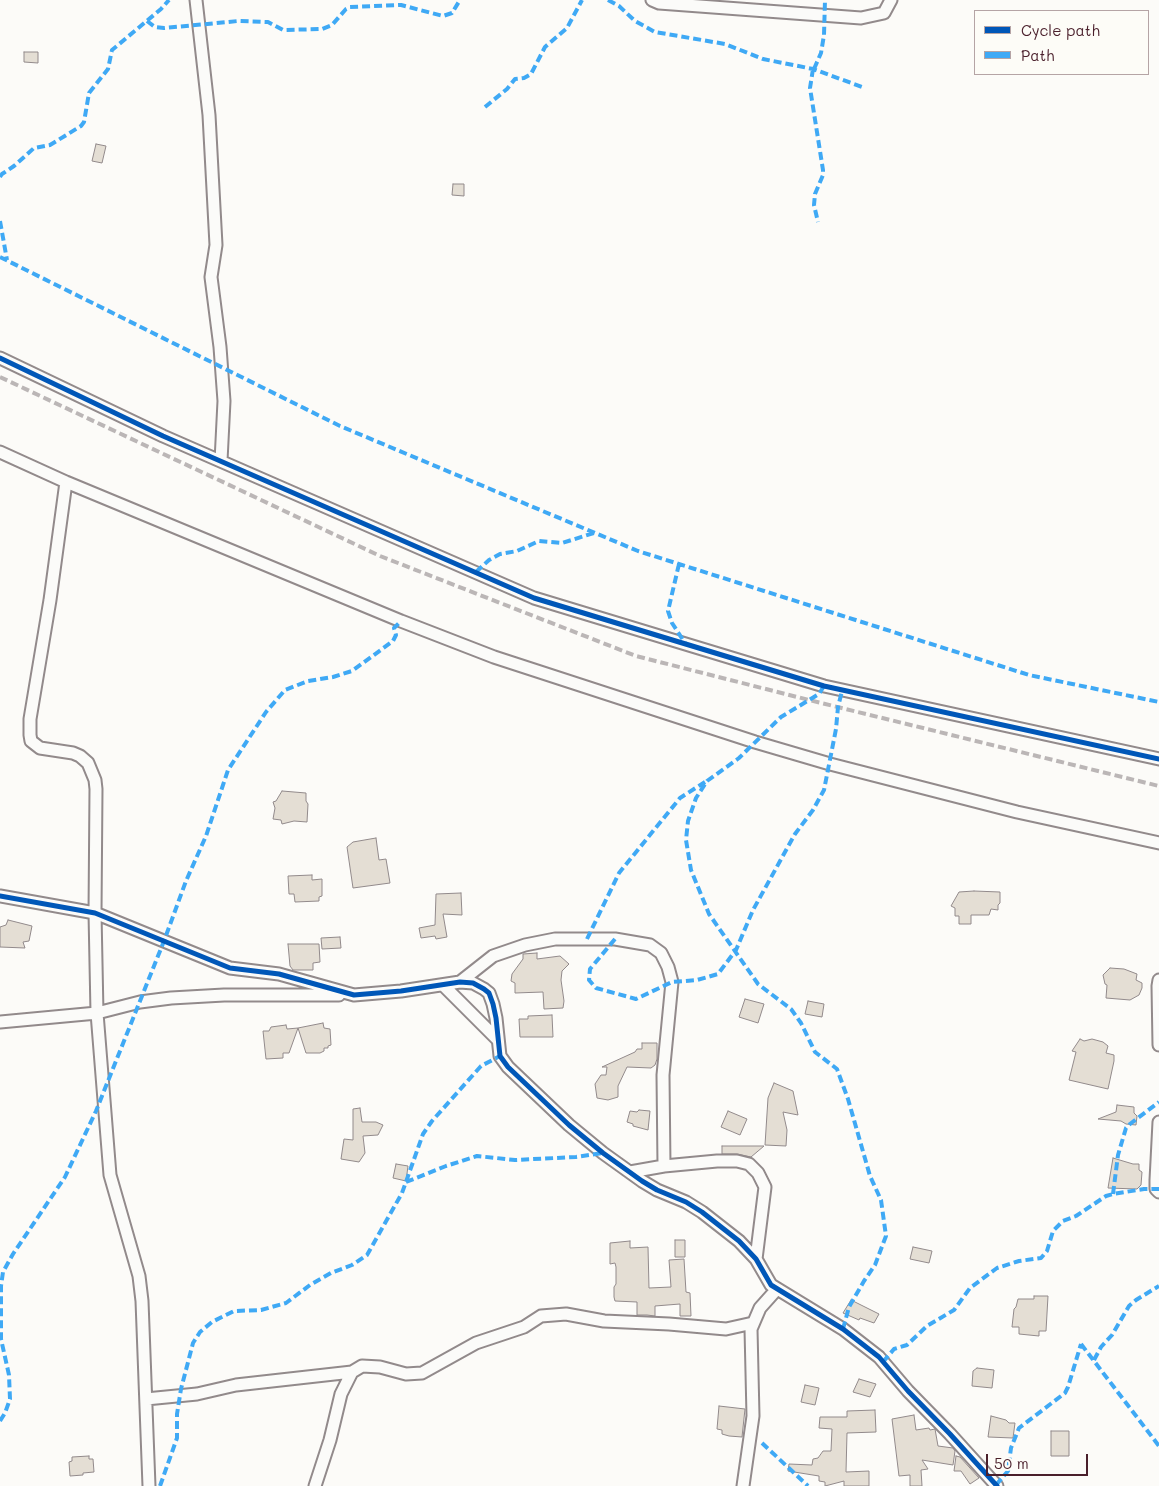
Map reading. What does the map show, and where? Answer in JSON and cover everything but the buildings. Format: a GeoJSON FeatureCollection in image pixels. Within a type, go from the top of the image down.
{"type":"FeatureCollection","features":[{"type":"Feature","properties":{"kind":"street"},"geometry":{"type":"LineString","coordinates":[[196,0],[209,115],[216,245],[210,277],[220,347],[224,401],[221,461]]}},
{"type":"Feature","properties":{"kind":"street"},"geometry":{"type":"LineString","coordinates":[[652,0],[659,3],[861,18],[884,13],[891,0]]}},
{"type":"Feature","properties":{"kind":"street"},"geometry":{"type":"LineString","coordinates":[[0,358],[154,432],[534,598],[824,686],[1159,759]]}},
{"type":"Feature","properties":{"kind":"street"},"geometry":{"type":"LineString","coordinates":[[0,452],[66,482],[401,621],[503,660],[830,764],[1017,812],[1159,843]]}},
{"type":"Feature","properties":{"kind":"street"},"geometry":{"type":"LineString","coordinates":[[66,482],[50,600],[29,726],[34,744],[40,748],[80,756],[88,763],[95,780],[97,1013],[110,1175],[139,1276],[142,1300],[149,1486]]}},
{"type":"Feature","properties":{"kind":"street"},"geometry":{"type":"LineString","coordinates":[[0,896],[95,914],[230,968],[279,974],[354,995]]}},
{"type":"Feature","properties":{"kind":"street"},"geometry":{"type":"LineString","coordinates":[[460,982],[493,956],[525,945],[554,939],[616,939],[650,945],[661,953],[668,967],[672,982],[663,1075],[664,1166]]}},
{"type":"Feature","properties":{"kind":"street"},"geometry":{"type":"LineString","coordinates":[[1159,980],[1159,1045]]}},
{"type":"Feature","properties":{"kind":"street"},"geometry":{"type":"LineString","coordinates":[[0,1022],[97,1013],[140,1002],[171,998],[224,995],[354,995],[473,982],[489,994],[496,1018],[500,1056],[508,1067],[603,1153],[657,1190],[686,1202],[702,1212],[739,1241],[756,1259],[771,1285],[843,1329],[879,1357],[908,1391],[997,1486]]}},
{"type":"Feature","properties":{"kind":"street"},"geometry":{"type":"LineString","coordinates":[[443,985],[498,1040]]}},
{"type":"Feature","properties":{"kind":"street"},"geometry":{"type":"LineString","coordinates":[[1159,1122],[1156,1189],[1159,1192]]}},
{"type":"Feature","properties":{"kind":"street"},"geometry":{"type":"LineString","coordinates":[[630,1172],[664,1166],[737,1161],[749,1164],[758,1173],[765,1188],[756,1259]]}},
{"type":"Feature","properties":{"kind":"street"},"geometry":{"type":"LineString","coordinates":[[743,1486],[752,1416],[750,1330],[760,1308],[777,1289]]}},
{"type":"Feature","properties":{"kind":"street"},"geometry":{"type":"LineString","coordinates":[[146,1398],[197,1394],[236,1385],[352,1372],[362,1366],[380,1367],[406,1374],[422,1374],[476,1343],[524,1327],[541,1316],[566,1314],[604,1321],[669,1324],[726,1330],[753,1323]]}},
{"type":"Feature","properties":{"kind":"street"},"geometry":{"type":"LineString","coordinates":[[315,1486],[330,1440],[340,1394],[352,1372]]}},
{"type":"Feature","properties":{"kind":"railway"},"geometry":{"type":"LineString","coordinates":[[0,377],[380,556],[636,656],[1159,786]]}},
{"type":"Feature","properties":{"kind":"marked path"},"geometry":{"type":"LineString","coordinates":[[0,177],[34,148],[50,145],[81,126],[84,122],[89,93],[108,69],[112,50],[169,0]]}},
{"type":"Feature","properties":{"kind":"marked path"},"geometry":{"type":"LineString","coordinates":[[147,21],[155,27],[164,28],[238,21],[268,22],[283,30],[322,29],[332,25],[350,7],[401,5],[443,16],[452,13],[460,0]]}},
{"type":"Feature","properties":{"kind":"marked path"},"geometry":{"type":"LineString","coordinates":[[485,107],[507,89],[515,79],[524,78],[531,74],[545,47],[567,28],[582,0]]}},
{"type":"Feature","properties":{"kind":"marked path"},"geometry":{"type":"LineString","coordinates":[[608,0],[619,6],[635,21],[655,32],[725,44],[763,59],[813,69],[865,88]]}},
{"type":"Feature","properties":{"kind":"marked path"},"geometry":{"type":"LineString","coordinates":[[814,69],[821,53],[824,35],[825,0]]}},
{"type":"Feature","properties":{"kind":"marked path"},"geometry":{"type":"LineString","coordinates":[[813,69],[810,88],[823,170],[823,175],[815,194],[814,205],[818,222]]}},
{"type":"Feature","properties":{"kind":"marked path"},"geometry":{"type":"LineString","coordinates":[[0,221],[7,260]]}},
{"type":"Feature","properties":{"kind":"marked path"},"geometry":{"type":"LineString","coordinates":[[0,257],[340,426],[638,551],[1029,675],[1159,702]]}},
{"type":"Feature","properties":{"kind":"marked path"},"geometry":{"type":"LineString","coordinates":[[476,572],[489,560],[500,554],[517,551],[539,541],[562,543],[594,533]]}},
{"type":"Feature","properties":{"kind":"marked path"},"geometry":{"type":"LineString","coordinates":[[679,564],[668,611],[672,623],[685,643]]}},
{"type":"Feature","properties":{"kind":"marked path"},"geometry":{"type":"LineString","coordinates":[[0,1421],[10,1399],[9,1375],[1,1339],[1,1286],[3,1272],[65,1177],[96,1111],[186,881],[206,836],[228,770],[266,712],[285,690],[308,681],[333,677],[352,671],[393,641],[396,635],[394,628],[401,621]]}},
{"type":"Feature","properties":{"kind":"marked path"},"geometry":{"type":"LineString","coordinates":[[824,686],[819,694],[781,717],[739,758],[707,781],[696,798],[688,821],[686,840],[691,870],[709,914],[758,984],[791,1009],[801,1023],[815,1052],[837,1069],[848,1099],[870,1176],[881,1200],[886,1236],[875,1265],[849,1307],[843,1329]]}},
{"type":"Feature","properties":{"kind":"marked path"},"geometry":{"type":"LineString","coordinates":[[615,939],[590,969],[589,980],[596,988],[636,999],[672,982],[697,980],[718,974],[736,950],[753,910],[795,834],[813,810],[824,790],[842,691]]}},
{"type":"Feature","properties":{"kind":"marked path"},"geometry":{"type":"LineString","coordinates":[[587,939],[619,873],[680,798],[705,782]]}},
{"type":"Feature","properties":{"kind":"marked path"},"geometry":{"type":"LineString","coordinates":[[160,1486],[177,1438],[177,1414],[181,1389],[193,1343],[200,1332],[212,1322],[234,1311],[261,1310],[286,1303],[310,1285],[331,1273],[352,1265],[367,1255],[402,1193],[423,1134],[432,1121],[481,1066],[500,1056]]}},
{"type":"Feature","properties":{"kind":"marked path"},"geometry":{"type":"LineString","coordinates":[[1113,1194],[1118,1155],[1126,1128],[1159,1102]]}},
{"type":"Feature","properties":{"kind":"marked path"},"geometry":{"type":"LineString","coordinates":[[406,1182],[477,1156],[515,1160],[576,1157],[603,1153]]}},
{"type":"Feature","properties":{"kind":"marked path"},"geometry":{"type":"LineString","coordinates":[[883,1362],[894,1349],[907,1345],[927,1326],[954,1310],[970,1288],[997,1268],[1019,1261],[1041,1258],[1047,1251],[1053,1231],[1063,1221],[1076,1216],[1106,1196],[1144,1189],[1159,1189]]}},
{"type":"Feature","properties":{"kind":"marked path"},"geometry":{"type":"LineString","coordinates":[[1094,1360],[1101,1347],[1112,1335],[1129,1306],[1159,1286]]}},
{"type":"Feature","properties":{"kind":"marked path"},"geometry":{"type":"LineString","coordinates":[[1081,1344],[1159,1446]]}},
{"type":"Feature","properties":{"kind":"marked path"},"geometry":{"type":"LineString","coordinates":[[996,1485],[1008,1471],[1011,1448],[1019,1428],[1065,1393],[1081,1344]]}},
{"type":"Feature","properties":{"kind":"marked path"},"geometry":{"type":"LineString","coordinates":[[762,1443],[808,1486]]}},
{"type":"Feature","properties":{"kind":"cycle path"},"geometry":{"type":"LineString","coordinates":[[0,358],[163,436],[534,598],[824,686],[1159,759]]}},
{"type":"Feature","properties":{"kind":"cycle path"},"geometry":{"type":"LineString","coordinates":[[0,896],[95,913],[230,968],[279,974],[354,995],[401,991],[460,982],[473,983],[484,989],[489,993],[493,1004],[500,1056],[508,1067],[569,1125],[603,1153],[657,1190],[686,1202],[702,1212],[739,1241],[756,1259],[771,1285],[843,1329],[879,1357],[908,1391],[997,1486]]}}]}
